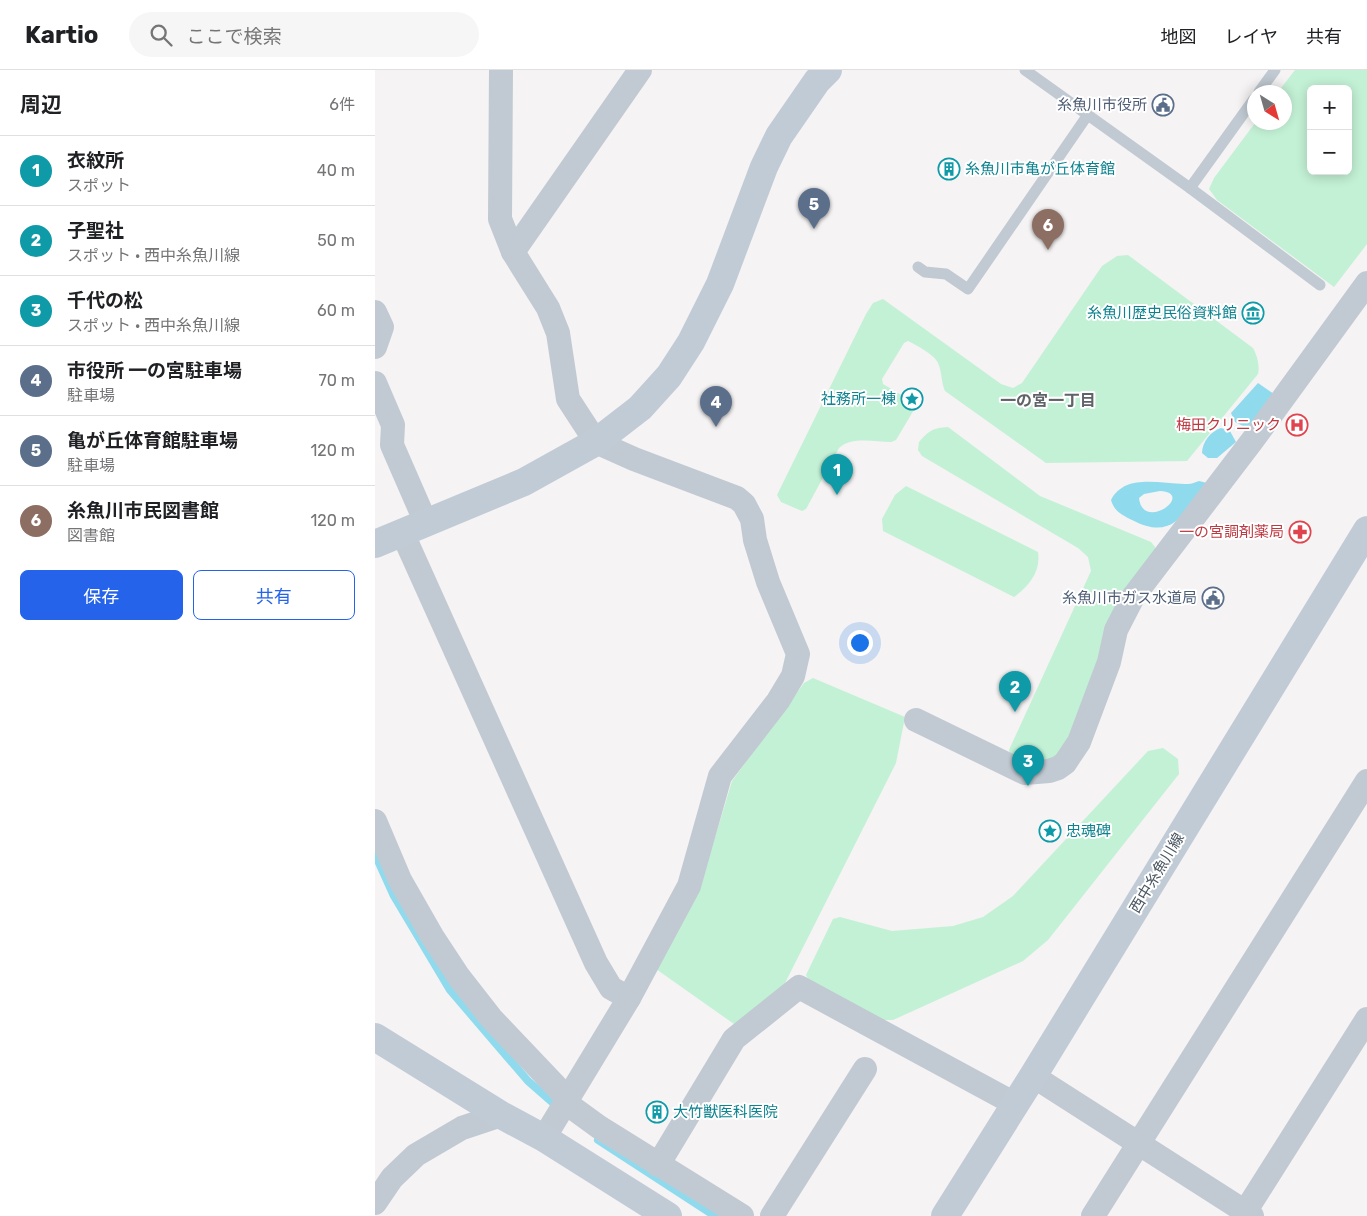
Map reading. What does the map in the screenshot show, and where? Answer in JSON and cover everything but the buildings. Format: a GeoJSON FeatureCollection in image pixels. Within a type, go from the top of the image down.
{"type":"FeatureCollection","features":[{"type":"Feature","properties":{"kind":"street"},"geometry":{"type":"LineString","coordinates":[[501,70],[500,218],[513,252],[548,308],[558,333],[569,399],[596,442],[634,459],[737,498],[744,504],[752,518],[755,540],[768,582],[798,654],[793,676],[778,701],[721,776],[689,886],[629,998],[544,1138]]}},
{"type":"Feature","properties":{"kind":"street"},"geometry":{"type":"LineString","coordinates":[[513,252],[640,70]]}},
{"type":"Feature","properties":{"kind":"street"},"geometry":{"type":"LineString","coordinates":[[375,544],[524,482],[596,442],[640,408],[669,376],[691,342],[721,284],[764,166],[817,80],[828,70]]}},
{"type":"Feature","properties":{"kind":"street"},"geometry":{"type":"LineString","coordinates":[[916,720],[1025,773],[1049,771],[1065,763],[1079,742],[1109,662],[1116,630],[1133,597],[1252,441],[1367,283]]}},
{"type":"Feature","properties":{"kind":"street"},"geometry":{"type":"LineString","coordinates":[[375,312],[382,327],[375,347]]}},
{"type":"Feature","properties":{"kind":"street"},"geometry":{"type":"LineString","coordinates":[[375,383],[393,425],[392,445],[414,528],[596,963],[611,988],[629,998]]}},
{"type":"Feature","properties":{"kind":"street","name":"西中糸魚川線"},"geometry":{"type":"LineString","coordinates":[[945,1216],[1363,547]]}},
{"type":"Feature","properties":{"kind":"street"},"geometry":{"type":"LineString","coordinates":[[1093,1216],[1367,781]]}},
{"type":"Feature","properties":{"kind":"street"},"geometry":{"type":"LineString","coordinates":[[375,821],[400,880],[432,936],[459,977],[491,1018],[567,1101],[599,1127],[742,1216]]}},
{"type":"Feature","properties":{"kind":"street"},"geometry":{"type":"LineString","coordinates":[[658,1165],[734,1039],[799,987],[1015,1104]]}},
{"type":"Feature","properties":{"kind":"street"},"geometry":{"type":"LineString","coordinates":[[1033,1076],[1249,1214],[1367,1019]]}},
{"type":"Feature","properties":{"kind":"street"},"geometry":{"type":"LineString","coordinates":[[375,1037],[501,1115],[544,1138],[669,1216]]}},
{"type":"Feature","properties":{"kind":"street"},"geometry":{"type":"LineString","coordinates":[[772,1216],[865,1069]]}},
{"type":"Feature","properties":{"kind":"street"},"geometry":{"type":"LineString","coordinates":[[375,1203],[391,1178],[417,1155],[462,1128],[501,1115]]}},
{"type":"Feature","properties":{"kind":"lane"},"geometry":{"type":"LineString","coordinates":[[1025,70],[1190,188],[1320,285]]}},
{"type":"Feature","properties":{"kind":"lane"},"geometry":{"type":"LineString","coordinates":[[1264,85],[1275,70]]}},
{"type":"Feature","properties":{"kind":"lane"},"geometry":{"type":"LineString","coordinates":[[1190,188],[1247,110]]}},
{"type":"Feature","properties":{"kind":"lane"},"geometry":{"type":"LineString","coordinates":[[918,267],[925,272],[946,274],[968,289],[1087,116]]}},
{"type":"Feature","properties":{"kind":"green space"},"geometry":{"type":"Polygon","coordinates":[[[1295,70],[1367,70],[1367,244],[1334,287],[1217,200],[1209,189],[1214,178],[1250,130],[1292,130],[1292,85],[1283,85],[1295,70]]]}},
{"type":"Feature","properties":{"kind":"green space"},"geometry":{"type":"Polygon","coordinates":[[[1128,255],[1253,348],[1257,357],[1258,374],[1187,461],[1046,463],[945,391],[936,360],[925,350],[908,341],[904,343],[882,379],[883,384],[915,403],[915,408],[896,440],[891,442],[857,441],[844,444],[839,448],[806,509],[802,511],[781,502],[777,495],[873,303],[883,299],[1001,384],[1013,388],[1022,383],[1102,266],[1117,256],[1128,255]]]}},
{"type":"Feature","properties":{"kind":"green space"},"geometry":{"type":"Polygon","coordinates":[[[948,427],[1040,496],[1151,542],[1155,547],[1156,553],[1078,724],[1055,759],[1031,764],[1011,759],[1009,750],[1091,571],[1088,557],[1078,548],[922,456],[918,450],[919,442],[925,435],[938,428],[948,427]]]}},
{"type":"Feature","properties":{"kind":"green space"},"geometry":{"type":"Polygon","coordinates":[[[906,486],[1038,552],[1038,566],[1033,578],[1014,597],[883,531],[882,519],[895,495],[906,486]]]}},
{"type":"Feature","properties":{"kind":"green space"},"geometry":{"type":"Polygon","coordinates":[[[813,678],[905,717],[896,763],[782,989],[734,1024],[656,969],[701,884],[732,781],[804,683],[813,678]]]}},
{"type":"Feature","properties":{"kind":"green space"},"geometry":{"type":"Polygon","coordinates":[[[1163,748],[1178,759],[1179,774],[1048,940],[1023,961],[893,1020],[882,1020],[809,981],[806,975],[833,919],[840,917],[892,931],[953,926],[983,917],[1013,896],[1148,751],[1163,748]]]}},
{"type":"Feature","properties":{"kind":"water"},"geometry":{"type":"Polygon","coordinates":[[[1258,383],[1274,394],[1247,428],[1235,422],[1231,413],[1258,383]]]}},
{"type":"Feature","properties":{"kind":"water"},"geometry":{"type":"Polygon","coordinates":[[[1221,428],[1230,431],[1236,442],[1217,458],[1208,458],[1202,453],[1205,441],[1217,429],[1221,428]]]}},
{"type":"Feature","properties":{"kind":"water"},"geometry":{"type":"Polygon","coordinates":[[[1199,481],[1207,483],[1177,521],[1168,526],[1158,528],[1146,526],[1132,520],[1116,510],[1111,500],[1118,491],[1135,483],[1188,484],[1199,481]],[[1160,491],[1144,494],[1139,498],[1143,508],[1149,512],[1157,512],[1170,503],[1172,498],[1170,493],[1160,491]]]}},
{"type":"Feature","properties":{"kind":"waterway"},"geometry":{"type":"LineString","coordinates":[[375,854],[394,896],[450,990],[528,1081],[560,1109]]}},
{"type":"Feature","properties":{"kind":"waterway"},"geometry":{"type":"LineString","coordinates":[[598,1140],[715,1216]]}},
{"type":"Feature","properties":{"kind":"place","name":"糸魚川市役所"},"geometry":{"type":"Point","coordinates":[1163,105]}},
{"type":"Feature","properties":{"kind":"place","name":"糸魚川市亀が丘体育館"},"geometry":{"type":"Point","coordinates":[949,169]}},
{"type":"Feature","properties":{"kind":"place","name":"亀が丘体育館駐車場"},"geometry":{"type":"Point","coordinates":[814,229]}},
{"type":"Feature","properties":{"kind":"place","name":"糸魚川市民図書館"},"geometry":{"type":"Point","coordinates":[1048,250]}},
{"type":"Feature","properties":{"kind":"place","name":"糸魚川歴史民俗資料館"},"geometry":{"type":"Point","coordinates":[1253,313]}},
{"type":"Feature","properties":{"kind":"place","name":"社務所一棟"},"geometry":{"type":"Point","coordinates":[912,399]}},
{"type":"Feature","properties":{"kind":"place","name":"梅田クリニック"},"geometry":{"type":"Point","coordinates":[1297,425]}},
{"type":"Feature","properties":{"kind":"place","name":"市役所 一の宮駐車場"},"geometry":{"type":"Point","coordinates":[716,427]}},
{"type":"Feature","properties":{"kind":"place","name":"衣紋所"},"geometry":{"type":"Point","coordinates":[837,495]}},
{"type":"Feature","properties":{"kind":"place","name":"一の宮調剤薬局"},"geometry":{"type":"Point","coordinates":[1300,532]}},
{"type":"Feature","properties":{"kind":"place","name":"糸魚川市ガス水道局"},"geometry":{"type":"Point","coordinates":[1213,598]}},
{"type":"Feature","properties":{"kind":"place","name":"子聖社"},"geometry":{"type":"Point","coordinates":[1015,712]}},
{"type":"Feature","properties":{"kind":"place","name":"千代の松"},"geometry":{"type":"Point","coordinates":[1028,786]}},
{"type":"Feature","properties":{"kind":"place","name":"忠魂碑"},"geometry":{"type":"Point","coordinates":[1050,831]}},
{"type":"Feature","properties":{"kind":"place","name":"大竹獣医科医院"},"geometry":{"type":"Point","coordinates":[657,1112]}},
{"type":"Feature","properties":{"kind":"district","name":"一の宮一丁目"},"geometry":{"type":"Point","coordinates":[1048,400]}}]}
